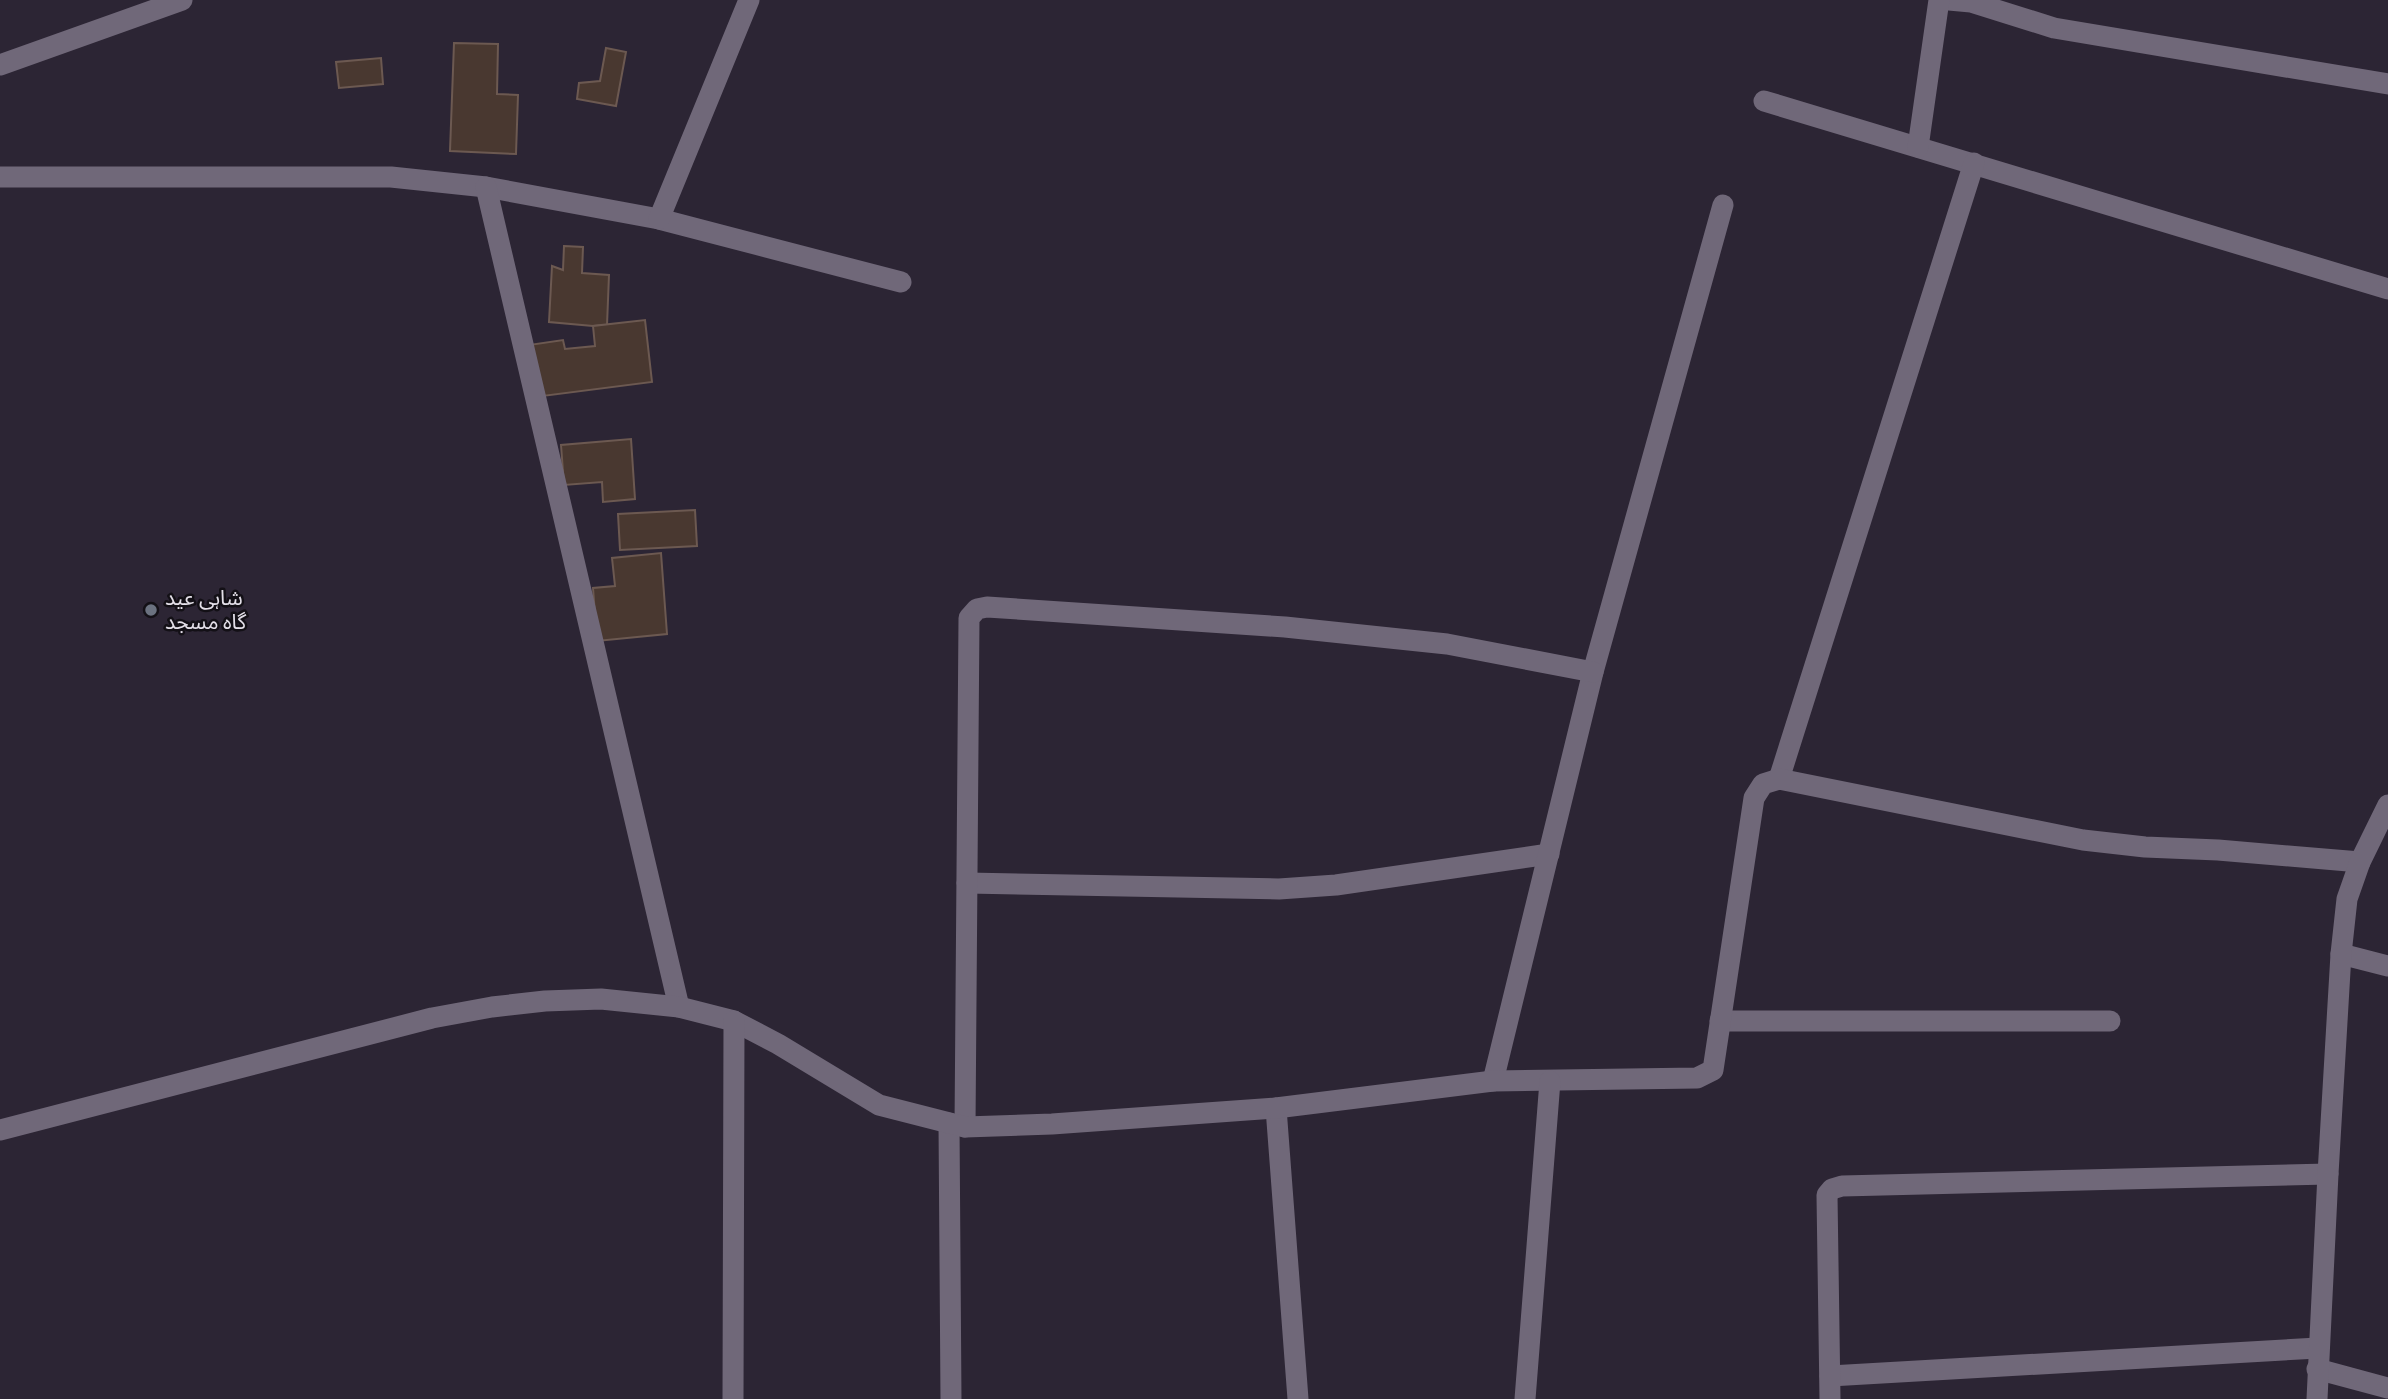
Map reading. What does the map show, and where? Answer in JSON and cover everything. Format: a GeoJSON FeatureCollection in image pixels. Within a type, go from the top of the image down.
{"type":"FeatureCollection","features":[{"type":"Feature","properties":{"kind":"street"},"geometry":{"type":"LineString","coordinates":[[0,65],[182,0]]}},
{"type":"Feature","properties":{"kind":"street"},"geometry":{"type":"LineString","coordinates":[[659,219],[750,0]]}},
{"type":"Feature","properties":{"kind":"street"},"geometry":{"type":"LineString","coordinates":[[1918,147],[1939,0]]}},
{"type":"Feature","properties":{"kind":"street"},"geometry":{"type":"LineString","coordinates":[[1950,0],[1971,2],[2054,28],[2388,84]]}},
{"type":"Feature","properties":{"kind":"street"},"geometry":{"type":"LineString","coordinates":[[1763,101],[2388,289]]}},
{"type":"Feature","properties":{"kind":"street"},"geometry":{"type":"LineString","coordinates":[[1779,779],[1974,163]]}},
{"type":"Feature","properties":{"kind":"street"},"geometry":{"type":"LineString","coordinates":[[0,177],[391,177],[486,187],[659,219],[901,282]]}},
{"type":"Feature","properties":{"kind":"street"},"geometry":{"type":"LineString","coordinates":[[486,187],[679,1007]]}},
{"type":"Feature","properties":{"kind":"street"},"geometry":{"type":"LineString","coordinates":[[1493,1081],[1593,672],[1723,205]]}},
{"type":"Feature","properties":{"kind":"street"},"geometry":{"type":"LineString","coordinates":[[951,1399],[957,1125],[967,883],[969,618],[977,609],[987,607],[1285,627],[1447,644],[1593,672]]}},
{"type":"Feature","properties":{"kind":"street"},"geometry":{"type":"LineString","coordinates":[[0,1130],[432,1018],[545,1001],[601,999],[679,1007],[734,1021],[778,1044],[879,1105],[957,1125],[1052,1124],[1276,1108],[1493,1081],[1697,1078],[1713,1070],[1754,798],[1763,784],[1779,779],[2083,840],[2360,862]]}},
{"type":"Feature","properties":{"kind":"street"},"geometry":{"type":"LineString","coordinates":[[2317,1399],[2341,954],[2347,899],[2360,862],[2388,805]]}},
{"type":"Feature","properties":{"kind":"street"},"geometry":{"type":"LineString","coordinates":[[967,883],[1279,889],[1336,885],[1549,854]]}},
{"type":"Feature","properties":{"kind":"street"},"geometry":{"type":"LineString","coordinates":[[2341,954],[2388,966]]}},
{"type":"Feature","properties":{"kind":"street"},"geometry":{"type":"LineString","coordinates":[[733,1399],[734,1021]]}},
{"type":"Feature","properties":{"kind":"street"},"geometry":{"type":"LineString","coordinates":[[1720,1021],[2110,1021]]}},
{"type":"Feature","properties":{"kind":"street"},"geometry":{"type":"LineString","coordinates":[[1525,1399],[1550,1081]]}},
{"type":"Feature","properties":{"kind":"street"},"geometry":{"type":"LineString","coordinates":[[1276,1108],[1298,1399]]}},
{"type":"Feature","properties":{"kind":"street"},"geometry":{"type":"LineString","coordinates":[[1830,1399],[1826,1195],[1832,1189],[1842,1186],[2328,1174]]}},
{"type":"Feature","properties":{"kind":"street"},"geometry":{"type":"LineString","coordinates":[[1830,1376],[2318,1359],[2388,1388]]}},
{"type":"Feature","properties":{"kind":"building"},"geometry":{"type":"Polygon","coordinates":[[[454,43],[498,44],[497,94],[518,95],[516,154],[450,151],[454,43]]]}},
{"type":"Feature","properties":{"kind":"building"},"geometry":{"type":"Polygon","coordinates":[[[606,48],[626,52],[616,106],[577,99],[579,83],[600,81],[606,48]]]}},
{"type":"Feature","properties":{"kind":"building"},"geometry":{"type":"Polygon","coordinates":[[[381,58],[383,84],[339,88],[336,62],[381,58]]]}},
{"type":"Feature","properties":{"kind":"building"},"geometry":{"type":"Polygon","coordinates":[[[564,246],[583,247],[582,273],[609,275],[607,325],[549,322],[552,266],[563,270],[564,246]]]}},
{"type":"Feature","properties":{"kind":"building"},"geometry":{"type":"Polygon","coordinates":[[[645,320],[652,382],[535,397],[529,345],[563,340],[565,349],[595,346],[593,326],[645,320]]]}},
{"type":"Feature","properties":{"kind":"building"},"geometry":{"type":"Polygon","coordinates":[[[631,439],[635,499],[603,502],[602,482],[564,485],[561,445],[631,439]]]}},
{"type":"Feature","properties":{"kind":"building"},"geometry":{"type":"Polygon","coordinates":[[[695,510],[697,546],[620,550],[618,514],[695,510]]]}},
{"type":"Feature","properties":{"kind":"building"},"geometry":{"type":"Polygon","coordinates":[[[661,553],[667,634],[597,641],[593,588],[615,586],[612,558],[661,553]]]}},
{"type":"Feature","properties":{"kind":"place","name":"شاہی عید گاہ مسجد"},"geometry":{"type":"Point","coordinates":[151,610]}}]}
